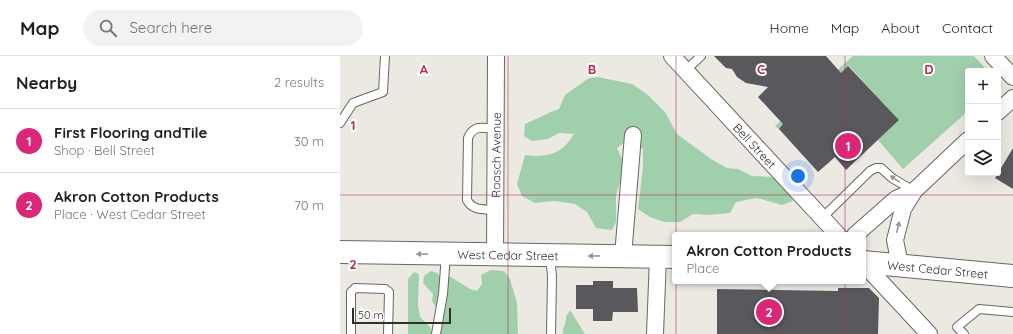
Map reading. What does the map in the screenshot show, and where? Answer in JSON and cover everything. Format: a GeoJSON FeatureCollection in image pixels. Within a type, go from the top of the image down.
{"type":"FeatureCollection","features":[{"type":"Feature","properties":{"kind":"main road","name":"West Cedar Street"},"geometry":{"type":"LineString","coordinates":[[340,252],[666,257]]}},
{"type":"Feature","properties":{"kind":"main road","name":"West Cedar Street"},"geometry":{"type":"LineString","coordinates":[[866,263],[1013,276]]}},
{"type":"Feature","properties":{"kind":"street","name":"Raasch Avenue"},"geometry":{"type":"LineString","coordinates":[[495,255],[494,210],[496,56]]}},
{"type":"Feature","properties":{"kind":"street","name":"Bell Street"},"geometry":{"type":"LineString","coordinates":[[672,56],[835,232]]}},
{"type":"Feature","properties":{"kind":"street"},"geometry":{"type":"LineString","coordinates":[[993,56],[1013,77]]}},
{"type":"Feature","properties":{"kind":"street"},"geometry":{"type":"LineString","coordinates":[[1001,109],[1013,98]]}},
{"type":"Feature","properties":{"kind":"street"},"geometry":{"type":"LineString","coordinates":[[623,256],[633,135]]}},
{"type":"Feature","properties":{"kind":"street"},"geometry":{"type":"LineString","coordinates":[[900,265],[895,240],[903,209],[914,191],[965,143]]}},
{"type":"Feature","properties":{"kind":"street"},"geometry":{"type":"LineString","coordinates":[[858,232],[896,199],[914,191]]}},
{"type":"Feature","properties":{"kind":"street"},"geometry":{"type":"LineString","coordinates":[[656,334],[666,257]]}},
{"type":"Feature","properties":{"kind":"street"},"geometry":{"type":"LineString","coordinates":[[866,266],[929,334]]}},
{"type":"Feature","properties":{"kind":"lane"},"geometry":{"type":"LineString","coordinates":[[340,123],[353,103],[384,92],[385,56]]}},
{"type":"Feature","properties":{"kind":"lane"},"geometry":{"type":"LineString","coordinates":[[686,70],[701,56]]}},
{"type":"Feature","properties":{"kind":"lane"},"geometry":{"type":"LineString","coordinates":[[494,210],[474,208],[470,205],[468,200],[468,138],[471,132],[476,128],[496,129]]}},
{"type":"Feature","properties":{"kind":"lane"},"geometry":{"type":"LineString","coordinates":[[822,218],[876,168],[881,168],[892,178],[914,191]]}},
{"type":"Feature","properties":{"kind":"lane"},"geometry":{"type":"LineString","coordinates":[[436,334],[443,294],[446,254]]}},
{"type":"Feature","properties":{"kind":"lane"},"geometry":{"type":"LineString","coordinates":[[550,255],[552,276],[552,334]]}},
{"type":"Feature","properties":{"kind":"lane"},"geometry":{"type":"LineString","coordinates":[[351,334],[351,292],[355,288],[363,288],[385,289],[389,292],[388,334]]}},
{"type":"Feature","properties":{"kind":"lane"},"geometry":{"type":"LineString","coordinates":[[964,334],[958,327],[980,309],[1013,312]]}},
{"type":"Feature","properties":{"kind":"green space"},"geometry":{"type":"Polygon","coordinates":[[[853,56],[974,56],[985,68],[965,68],[965,114],[903,169],[878,140],[899,120],[849,66],[779,129],[775,126],[853,56]]]}},
{"type":"Feature","properties":{"kind":"green space"},"geometry":{"type":"Polygon","coordinates":[[[598,77],[632,84],[648,95],[665,112],[677,134],[711,159],[727,168],[738,169],[752,176],[772,177],[788,189],[793,201],[782,205],[757,198],[736,202],[730,213],[707,215],[693,214],[680,222],[664,222],[650,217],[638,209],[643,167],[643,149],[628,140],[617,148],[625,166],[616,195],[616,222],[612,230],[596,228],[587,212],[575,204],[555,201],[535,203],[522,196],[517,184],[525,155],[541,156],[554,153],[565,146],[574,134],[559,133],[548,139],[532,141],[524,136],[525,124],[559,109],[565,95],[589,78],[598,77]]]}},
{"type":"Feature","properties":{"kind":"green space"},"geometry":{"type":"Polygon","coordinates":[[[491,270],[504,271],[510,279],[517,303],[518,334],[439,334],[439,312],[432,301],[433,294],[423,283],[424,276],[431,271],[440,276],[451,277],[470,289],[477,291],[482,284],[481,275],[491,270]]]}},
{"type":"Feature","properties":{"kind":"green space"},"geometry":{"type":"Polygon","coordinates":[[[414,272],[419,274],[418,305],[420,317],[430,327],[434,334],[408,334],[408,279],[414,272]]]}},
{"type":"Feature","properties":{"kind":"green space"},"geometry":{"type":"Polygon","coordinates":[[[570,310],[585,334],[563,334],[566,317],[570,310]]]}},
{"type":"Feature","properties":{"kind":"building"},"geometry":{"type":"Polygon","coordinates":[[[714,56],[826,56],[841,73],[848,66],[899,120],[846,170],[835,157],[818,172],[779,129],[783,124],[758,97],[768,87],[746,83],[737,77],[732,69],[726,68],[714,56]]]}},
{"type":"Feature","properties":{"kind":"building"},"geometry":{"type":"Polygon","coordinates":[[[1013,148],[1013,189],[995,178],[996,176],[1001,176],[1001,168],[1013,148]]]}},
{"type":"Feature","properties":{"kind":"building"},"geometry":{"type":"Polygon","coordinates":[[[593,281],[613,281],[613,288],[637,288],[638,312],[613,312],[612,321],[593,321],[593,309],[576,309],[576,285],[593,285],[593,281]]]}},
{"type":"Feature","properties":{"kind":"building"},"geometry":{"type":"Polygon","coordinates":[[[838,288],[869,288],[879,298],[878,334],[717,334],[717,289],[838,291],[838,288]]]}},
{"type":"Feature","properties":{"kind":"place","name":"First Flooring andTile"},"geometry":{"type":"Point","coordinates":[848,146]}},
{"type":"Feature","properties":{"kind":"place","name":"Akron Cotton Products"},"geometry":{"type":"Point","coordinates":[769,312]}}]}
